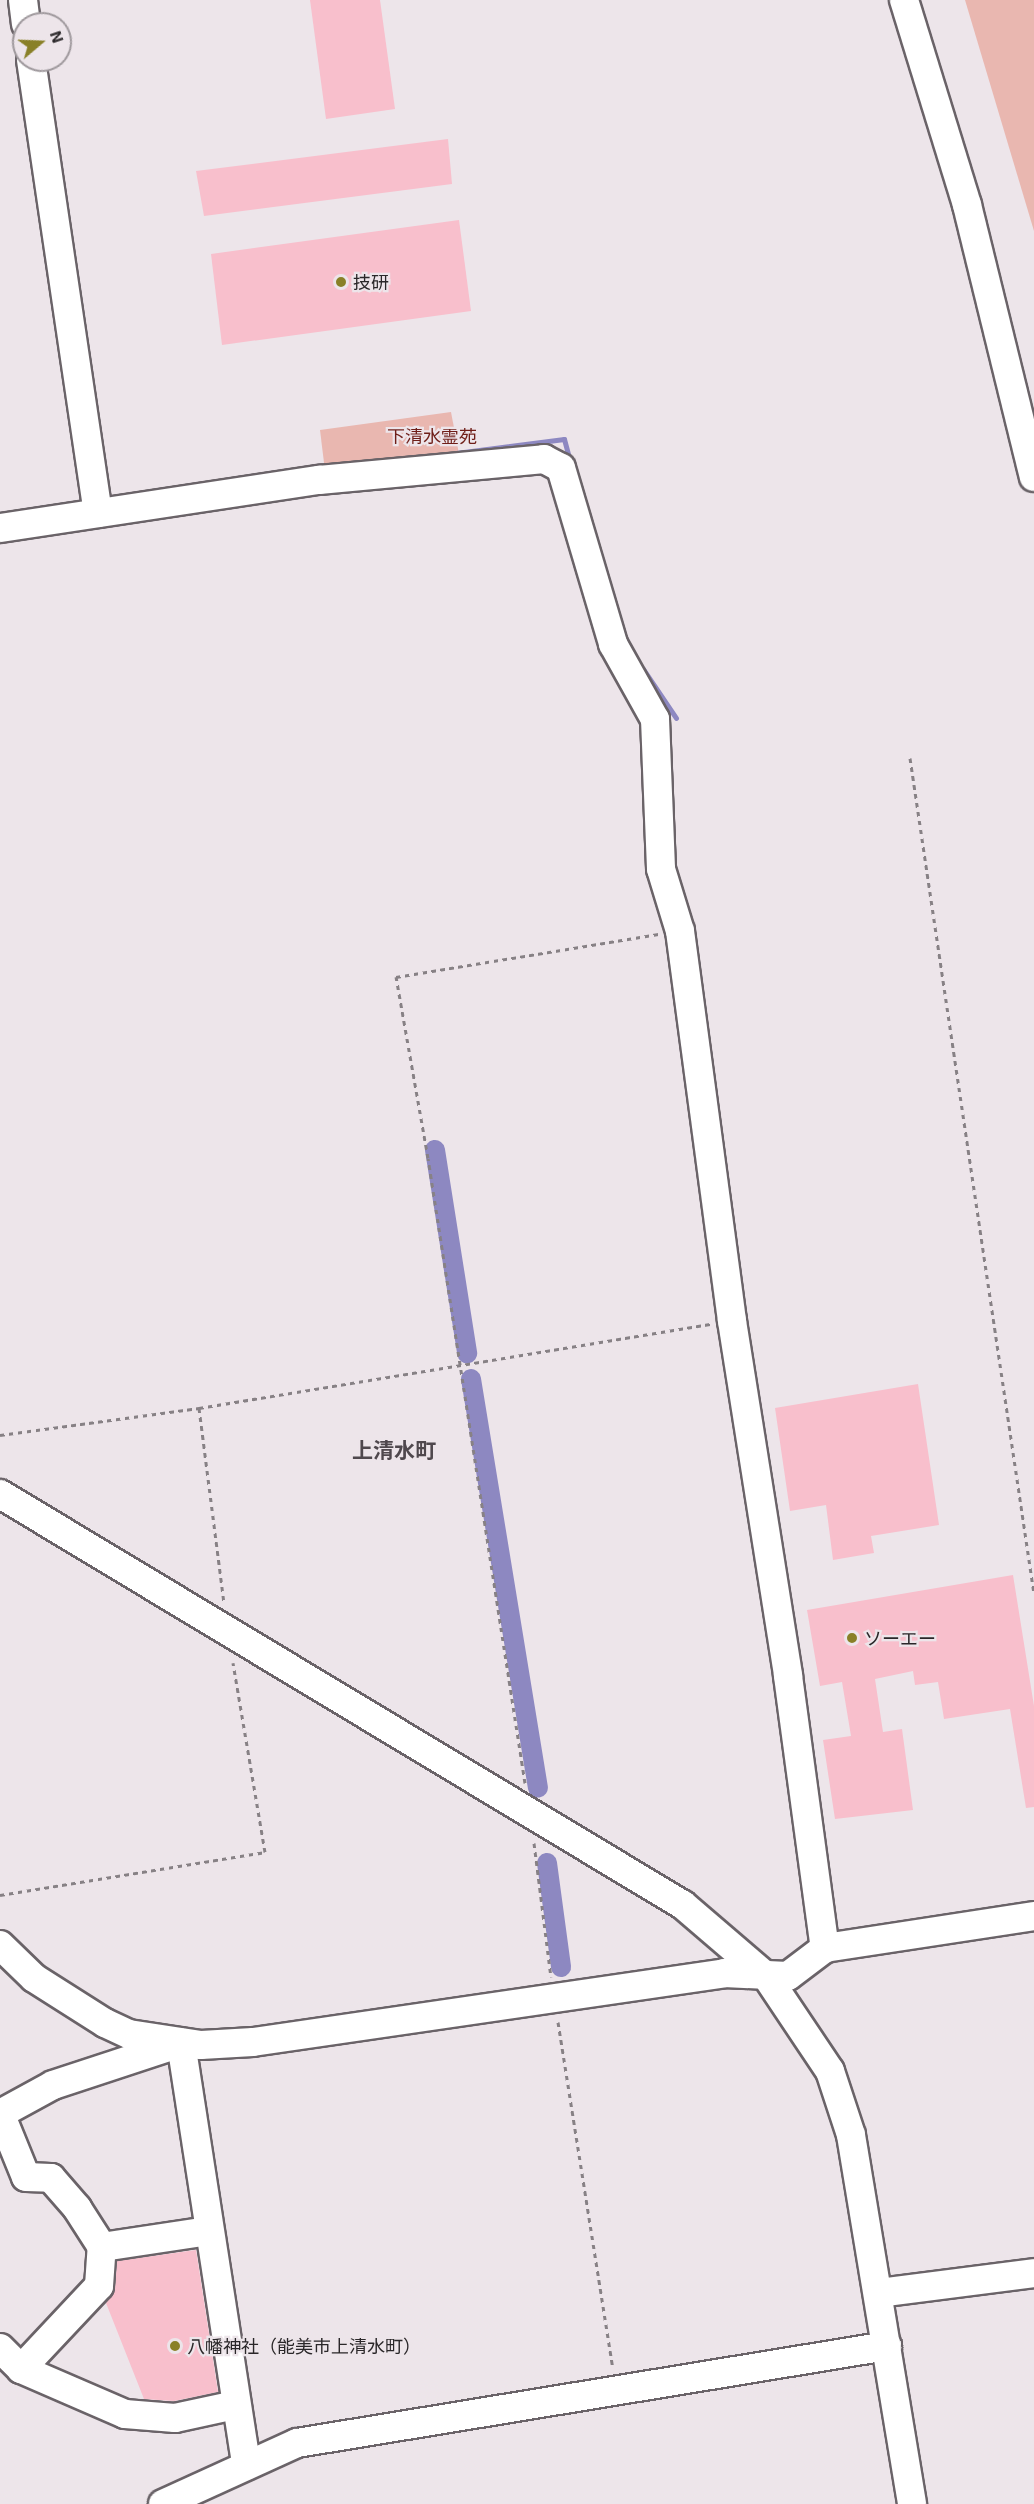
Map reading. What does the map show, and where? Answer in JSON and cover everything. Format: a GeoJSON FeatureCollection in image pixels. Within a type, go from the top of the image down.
{"type":"FeatureCollection","features":[{"type":"Feature","properties":{"kind":"street"},"geometry":{"type":"LineString","coordinates":[[904,0],[967,205],[1034,477]]}},
{"type":"Feature","properties":{"kind":"street"},"geometry":{"type":"LineString","coordinates":[[33,72],[98,513]]}},
{"type":"Feature","properties":{"kind":"street"},"geometry":{"type":"LineString","coordinates":[[0,528],[319,480],[544,459],[561,468],[613,644],[655,719],[660,869],[680,931],[732,1321],[785,1653],[825,1948]]}},
{"type":"Feature","properties":{"kind":"street"},"geometry":{"type":"LineString","coordinates":[[0,1494],[529,1810],[683,1905],[778,1976],[833,2082],[851,2135],[912,2504]]}},
{"type":"Feature","properties":{"kind":"street"},"geometry":{"type":"LineString","coordinates":[[0,1945],[34,1978],[105,2023],[129,2034],[181,2043],[253,2042],[724,1972],[778,1976],[825,1948],[1034,1916]]}},
{"type":"Feature","properties":{"kind":"street"},"geometry":{"type":"LineString","coordinates":[[0,1978],[34,1978]]}},
{"type":"Feature","properties":{"kind":"street"},"geometry":{"type":"LineString","coordinates":[[21,2369],[99,2286],[102,2247],[77,2208],[51,2178],[26,2177],[0,2113],[53,2085],[181,2043]]}},
{"type":"Feature","properties":{"kind":"street"},"geometry":{"type":"LineString","coordinates":[[181,2043],[246,2465]]}},
{"type":"Feature","properties":{"kind":"street"},"geometry":{"type":"LineString","coordinates":[[102,2247],[209,2231]]}},
{"type":"Feature","properties":{"kind":"street"},"geometry":{"type":"LineString","coordinates":[[878,2293],[1034,2273]]}},
{"type":"Feature","properties":{"kind":"street"},"geometry":{"type":"LineString","coordinates":[[163,2504],[297,2443],[618,2393],[887,2346]]}},
{"type":"Feature","properties":{"kind":"street"},"geometry":{"type":"LineString","coordinates":[[0,2348],[21,2369],[125,2414],[175,2418],[235,2405]]}},
{"type":"Feature","properties":{"kind":"path"},"geometry":{"type":"LineString","coordinates":[[910,758],[1034,1594]]}},
{"type":"Feature","properties":{"kind":"path"},"geometry":{"type":"LineString","coordinates":[[618,2393],[554,1997],[529,1810],[428,1158],[396,977],[680,931]]}},
{"type":"Feature","properties":{"kind":"path"},"geometry":{"type":"LineString","coordinates":[[0,1435],[199,1408],[732,1321]]}},
{"type":"Feature","properties":{"kind":"path"},"geometry":{"type":"LineString","coordinates":[[0,1895],[265,1852],[228,1630],[199,1408]]}},
{"type":"Feature","properties":{"kind":"green space"},"geometry":{"type":"Polygon","coordinates":[[[965,0],[1034,0],[1034,231],[965,0]]]}},
{"type":"Feature","properties":{"kind":"green space","name":"下清水霊苑"},"geometry":{"type":"Polygon","coordinates":[[[451,412],[459,454],[325,471],[320,430],[451,412]]]}},
{"type":"Feature","properties":{"kind":"building"},"geometry":{"type":"Polygon","coordinates":[[[310,0],[380,0],[395,109],[326,119],[310,0]]]}},
{"type":"Feature","properties":{"kind":"building"},"geometry":{"type":"Polygon","coordinates":[[[448,139],[452,184],[204,216],[196,171],[448,139]]]}},
{"type":"Feature","properties":{"kind":"building","name":"技研"},"geometry":{"type":"Polygon","coordinates":[[[459,220],[471,311],[222,345],[211,254],[459,220]]]}},
{"type":"Feature","properties":{"kind":"building"},"geometry":{"type":"Polygon","coordinates":[[[918,1384],[939,1525],[871,1536],[874,1553],[833,1560],[826,1505],[790,1511],[775,1408],[918,1384]]]}},
{"type":"Feature","properties":{"kind":"building"},"geometry":{"type":"Polygon","coordinates":[[[1013,1575],[1034,1706],[1034,1807],[1026,1808],[1010,1709],[944,1719],[938,1682],[915,1685],[913,1671],[875,1679],[883,1732],[902,1729],[913,1810],[835,1819],[823,1740],[851,1736],[842,1682],[820,1686],[807,1610],[1013,1575]]]}},
{"type":"Feature","properties":{"kind":"building","name":"八幡神社（能美市上清水町）"},"geometry":{"type":"Polygon","coordinates":[[[196,2250],[218,2392],[174,2401],[144,2399],[106,2303],[115,2288],[117,2261],[196,2250]]]}},
{"type":"Feature","properties":{"kind":"waterway"},"geometry":{"type":"LineString","coordinates":[[456,453],[564,439],[570,461]]}},
{"type":"Feature","properties":{"kind":"waterway"},"geometry":{"type":"LineString","coordinates":[[643,669],[676,718]]}},
{"type":"Feature","properties":{"kind":"waterway"},"geometry":{"type":"LineString","coordinates":[[435,1150],[467,1353]]}},
{"type":"Feature","properties":{"kind":"waterway"},"geometry":{"type":"LineString","coordinates":[[471,1379],[538,1788]]}},
{"type":"Feature","properties":{"kind":"waterway"},"geometry":{"type":"LineString","coordinates":[[547,1863],[561,1967]]}},
{"type":"Feature","properties":{"kind":"place","name":"技研"},"geometry":{"type":"Point","coordinates":[341,282]}},
{"type":"Feature","properties":{"kind":"place","name":"ソーエー"},"geometry":{"type":"Point","coordinates":[852,1638]}},
{"type":"Feature","properties":{"kind":"place","name":"八幡神社（能美市上清水町）"},"geometry":{"type":"Point","coordinates":[175,2346]}},
{"type":"Feature","properties":{"kind":"district","name":"上清水町"},"geometry":{"type":"Point","coordinates":[394,1450]}}]}
